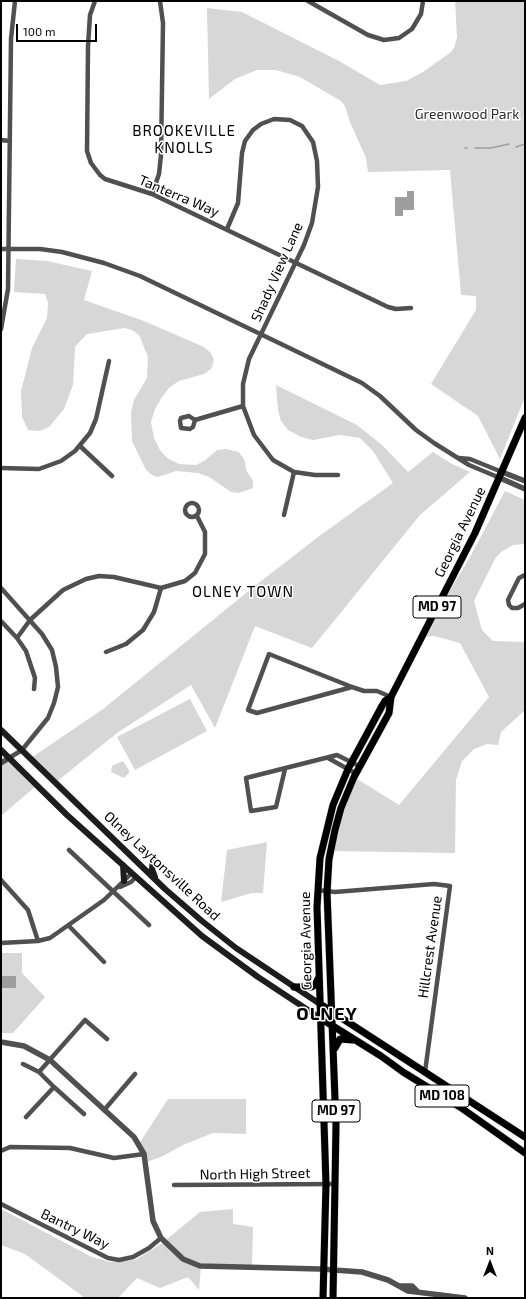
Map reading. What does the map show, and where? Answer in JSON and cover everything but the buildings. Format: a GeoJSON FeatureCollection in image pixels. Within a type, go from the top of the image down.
{"type":"FeatureCollection","features":[{"type":"Feature","properties":{"kind":"main road","name":"Georgia Avenue"},"geometry":{"type":"LineString","coordinates":[[333,1298],[335,1184],[334,1052],[327,892],[329,859],[335,830],[341,808],[355,773],[389,713],[391,697],[474,533],[525,418]]}},
{"type":"Feature","properties":{"kind":"main road","name":"Georgia Avenue"},"geometry":{"type":"LineString","coordinates":[[323,1298],[326,1184],[317,890],[320,858],[325,829],[349,765],[385,701],[391,697]]}},
{"type":"Feature","properties":{"kind":"main road","name":"Olney Laytonsville Road"},"geometry":{"type":"LineString","coordinates":[[1,730],[158,882],[222,938],[320,1004]]}},
{"type":"Feature","properties":{"kind":"main road","name":"Olney Laytonsville Road"},"geometry":{"type":"LineString","coordinates":[[1,750],[67,815],[202,936],[258,977],[320,1018]]}},
{"type":"Feature","properties":{"kind":"main road"},"geometry":{"type":"LineString","coordinates":[[153,860],[152,869],[158,882]]}},
{"type":"Feature","properties":{"kind":"main road"},"geometry":{"type":"LineString","coordinates":[[123,865],[124,881]]}},
{"type":"Feature","properties":{"kind":"main road"},"geometry":{"type":"LineString","coordinates":[[294,987],[311,987],[315,985],[319,975]]}},
{"type":"Feature","properties":{"kind":"main road","name":"MD 108"},"geometry":{"type":"LineString","coordinates":[[320,1004],[525,1137]]}},
{"type":"Feature","properties":{"kind":"main road","name":"MD 108"},"geometry":{"type":"LineString","coordinates":[[320,1018],[358,1041],[402,1072],[460,1107],[525,1152]]}},
{"type":"Feature","properties":{"kind":"main road"},"geometry":{"type":"LineString","coordinates":[[334,1052],[340,1039],[348,1038],[358,1041]]}},
{"type":"Feature","properties":{"kind":"street"},"geometry":{"type":"LineString","coordinates":[[1,329],[8,289],[11,38],[15,1]]}},
{"type":"Feature","properties":{"kind":"street","name":"Tanterra Way"},"geometry":{"type":"LineString","coordinates":[[95,1],[90,15],[88,46],[87,151],[91,163],[105,179],[152,194],[388,306],[396,309],[411,308]]}},
{"type":"Feature","properties":{"kind":"street"},"geometry":{"type":"LineString","coordinates":[[152,194],[159,174],[161,155],[163,23],[160,1]]}},
{"type":"Feature","properties":{"kind":"street"},"geometry":{"type":"LineString","coordinates":[[308,1],[368,35],[384,40],[399,38],[412,29],[421,14],[423,1]]}},
{"type":"Feature","properties":{"kind":"street","name":"Shady View Lane"},"geometry":{"type":"LineString","coordinates":[[227,229],[238,203],[242,153],[245,141],[252,130],[267,121],[282,119],[296,123],[306,130],[313,142],[317,155],[318,180],[312,223],[296,263],[249,359],[243,384],[244,406],[254,435],[264,451],[273,460],[294,472],[315,475],[338,475]]}},
{"type":"Feature","properties":{"kind":"street"},"geometry":{"type":"LineString","coordinates":[[1,140],[10,141]]}},
{"type":"Feature","properties":{"kind":"street"},"geometry":{"type":"LineString","coordinates":[[1,249],[9,248],[62,252],[104,263],[140,276],[362,384],[380,396],[416,430],[469,465],[525,481]]}},
{"type":"Feature","properties":{"kind":"street"},"geometry":{"type":"LineString","coordinates":[[1,468],[39,469],[61,461],[80,446],[90,434],[96,419],[109,361]]}},
{"type":"Feature","properties":{"kind":"street"},"geometry":{"type":"LineString","coordinates":[[195,420],[244,406]]}},
{"type":"Feature","properties":{"kind":"street"},"geometry":{"type":"LineString","coordinates":[[80,446],[112,476]]}},
{"type":"Feature","properties":{"kind":"street"},"geometry":{"type":"LineString","coordinates":[[459,458],[470,458],[525,489]]}},
{"type":"Feature","properties":{"kind":"street"},"geometry":{"type":"LineString","coordinates":[[284,515],[294,472]]}},
{"type":"Feature","properties":{"kind":"street"},"geometry":{"type":"LineString","coordinates":[[17,638],[30,620],[63,590],[86,579],[99,576],[114,577],[161,588],[174,586],[185,581],[195,573],[202,561],[206,544],[205,532],[197,516]]}},
{"type":"Feature","properties":{"kind":"street"},"geometry":{"type":"LineString","coordinates":[[525,575],[519,578],[508,600],[509,605],[512,608],[518,608],[525,604]]}},
{"type":"Feature","properties":{"kind":"street"},"geometry":{"type":"LineString","coordinates":[[1,588],[42,634],[52,650],[56,667],[58,687],[48,718],[22,750],[1,763]]}},
{"type":"Feature","properties":{"kind":"street"},"geometry":{"type":"LineString","coordinates":[[106,652],[126,644],[143,630],[154,612],[161,588]]}},
{"type":"Feature","properties":{"kind":"street"},"geometry":{"type":"LineString","coordinates":[[1,621],[17,638],[26,651],[35,678],[34,689]]}},
{"type":"Feature","properties":{"kind":"street"},"geometry":{"type":"LineString","coordinates":[[352,687],[257,713],[248,710],[269,654],[352,687],[364,691],[377,691],[391,697]]}},
{"type":"Feature","properties":{"kind":"street"},"geometry":{"type":"LineString","coordinates":[[285,769],[276,807],[251,811],[246,778],[338,755],[355,773]]}},
{"type":"Feature","properties":{"kind":"street"},"geometry":{"type":"LineString","coordinates":[[328,758],[349,765],[359,766]]}},
{"type":"Feature","properties":{"kind":"street"},"geometry":{"type":"LineString","coordinates":[[69,850],[116,890],[149,925]]}},
{"type":"Feature","properties":{"kind":"street"},"geometry":{"type":"LineString","coordinates":[[116,890],[124,881],[134,875]]}},
{"type":"Feature","properties":{"kind":"street"},"geometry":{"type":"LineString","coordinates":[[1,943],[38,941],[50,938],[69,926],[116,890],[131,882],[134,875]]}},
{"type":"Feature","properties":{"kind":"street"},"geometry":{"type":"LineString","coordinates":[[1,880],[28,910],[38,941]]}},
{"type":"Feature","properties":{"kind":"street","name":"Hillcrest Avenue"},"geometry":{"type":"LineString","coordinates":[[317,890],[327,892],[434,884],[450,886],[425,1072]]}},
{"type":"Feature","properties":{"kind":"street"},"geometry":{"type":"LineString","coordinates":[[69,926],[104,962]]}},
{"type":"Feature","properties":{"kind":"street"},"geometry":{"type":"LineString","coordinates":[[39,1072],[86,1020],[107,1039]]}},
{"type":"Feature","properties":{"kind":"street"},"geometry":{"type":"LineString","coordinates":[[1,1042],[24,1046],[50,1060],[134,1137],[144,1154],[153,1221],[161,1238],[183,1259],[200,1266],[324,1269],[369,1273],[400,1286],[408,1284],[418,1292],[465,1298]]}},
{"type":"Feature","properties":{"kind":"street"},"geometry":{"type":"LineString","coordinates":[[22,1064],[39,1072],[84,1114]]}},
{"type":"Feature","properties":{"kind":"street"},"geometry":{"type":"LineString","coordinates":[[105,1109],[135,1074]]}},
{"type":"Feature","properties":{"kind":"street"},"geometry":{"type":"LineString","coordinates":[[26,1117],[54,1087]]}},
{"type":"Feature","properties":{"kind":"street"},"geometry":{"type":"LineString","coordinates":[[1,1151],[10,1147],[70,1148],[114,1158],[144,1154]]}},
{"type":"Feature","properties":{"kind":"street","name":"North High Street"},"geometry":{"type":"LineString","coordinates":[[174,1185],[335,1184]]}},
{"type":"Feature","properties":{"kind":"street","name":"Bantry Way"},"geometry":{"type":"LineString","coordinates":[[1,1204],[113,1259],[119,1260],[133,1257],[149,1248],[161,1238]]}},
{"type":"Feature","properties":{"kind":"green space","name":"Greenwood Park"},"geometry":{"type":"Polygon","coordinates":[[[455,1],[525,1],[525,397],[500,459],[478,416],[431,384],[476,310],[476,296],[461,295],[450,170],[368,172],[366,158],[350,122],[345,106],[341,101],[300,77],[276,70],[257,70],[235,79],[209,99],[207,8],[242,12],[339,61],[380,85],[406,81],[423,72],[451,52],[454,48],[457,37],[455,1]]]}},
{"type":"Feature","properties":{"kind":"green space"},"geometry":{"type":"Polygon","coordinates":[[[16,259],[47,261],[92,271],[84,300],[144,321],[204,347],[211,353],[214,360],[211,369],[204,374],[179,381],[170,387],[162,397],[155,409],[151,422],[154,438],[160,450],[167,458],[179,464],[196,465],[204,461],[217,450],[226,449],[239,452],[245,461],[246,470],[253,481],[253,488],[239,493],[231,492],[209,477],[198,473],[176,471],[158,477],[152,475],[146,470],[132,441],[131,412],[134,400],[147,378],[148,357],[139,335],[132,330],[124,328],[87,334],[75,347],[73,385],[64,409],[49,427],[40,431],[28,430],[22,417],[21,391],[32,348],[47,318],[48,303],[45,294],[14,292],[16,259]]]}},
{"type":"Feature","properties":{"kind":"green space"},"geometry":{"type":"Polygon","coordinates":[[[276,385],[357,425],[382,445],[408,472],[433,452],[452,464],[470,472],[420,515],[312,648],[255,626],[215,728],[191,685],[117,733],[55,783],[31,758],[103,709],[256,585],[322,534],[393,483],[373,451],[360,438],[340,435],[313,440],[301,437],[288,430],[281,421],[278,410],[276,385]]]}},
{"type":"Feature","properties":{"kind":"green space"},"geometry":{"type":"Polygon","coordinates":[[[505,491],[525,500],[525,544],[513,545],[501,552],[495,559],[474,601],[482,630],[493,641],[525,642],[525,710],[501,732],[498,745],[487,744],[474,749],[462,761],[456,780],[455,853],[331,851],[354,777],[399,805],[489,697],[460,643],[434,636],[422,637],[470,557],[505,491]]]}},
{"type":"Feature","properties":{"kind":"green space"},"geometry":{"type":"Polygon","coordinates":[[[190,699],[207,731],[135,770],[117,737],[190,699]]]}},
{"type":"Feature","properties":{"kind":"green space"},"geometry":{"type":"Polygon","coordinates":[[[9,758],[36,786],[1,816],[1,763],[9,758]]]}},
{"type":"Feature","properties":{"kind":"green space"},"geometry":{"type":"Polygon","coordinates":[[[123,761],[129,770],[129,773],[124,778],[111,772],[112,766],[123,761]]]}},
{"type":"Feature","properties":{"kind":"green space"},"geometry":{"type":"Polygon","coordinates":[[[267,842],[263,893],[252,893],[221,902],[227,850],[267,842]]]}},
{"type":"Feature","properties":{"kind":"green space"},"geometry":{"type":"Polygon","coordinates":[[[1,953],[22,953],[22,973],[45,997],[13,1033],[1,1033],[1,953]]]}},
{"type":"Feature","properties":{"kind":"green space"},"geometry":{"type":"Polygon","coordinates":[[[168,1099],[246,1099],[246,1134],[213,1133],[183,1145],[161,1157],[146,1162],[139,1144],[168,1099]]]}},
{"type":"Feature","properties":{"kind":"green space"},"geometry":{"type":"Polygon","coordinates":[[[1,1209],[92,1257],[110,1262],[135,1260],[161,1244],[200,1212],[233,1209],[233,1224],[253,1227],[252,1268],[201,1266],[199,1290],[188,1277],[160,1288],[137,1278],[118,1298],[85,1298],[25,1254],[1,1245],[1,1209]]]}},
{"type":"Feature","properties":{"kind":"shaded area"},"geometry":{"type":"Polygon","coordinates":[[[407,191],[414,191],[414,210],[403,210],[403,216],[395,216],[395,197],[407,197],[407,191]]]}},
{"type":"Feature","properties":{"kind":"shaded area"},"geometry":{"type":"Polygon","coordinates":[[[1,976],[16,976],[16,988],[1,988],[1,976]]]}},
{"type":"Feature","properties":{"kind":"waterway"},"geometry":{"type":"LineString","coordinates":[[475,148],[491,148],[509,144]]}},
{"type":"Feature","properties":{"kind":"waterway"},"geometry":{"type":"LineString","coordinates":[[516,147],[525,144]]}},
{"type":"Feature","properties":{"kind":"district","name":"BROOKEVILLE KNOLLS"},"geometry":{"type":"Point","coordinates":[184,140]}},
{"type":"Feature","properties":{"kind":"district","name":"OLNEY TOWN"},"geometry":{"type":"Point","coordinates":[243,592]}},
{"type":"Feature","properties":{"kind":"district","name":"OLNEY"},"geometry":{"type":"Point","coordinates":[327,1014]}}]}
